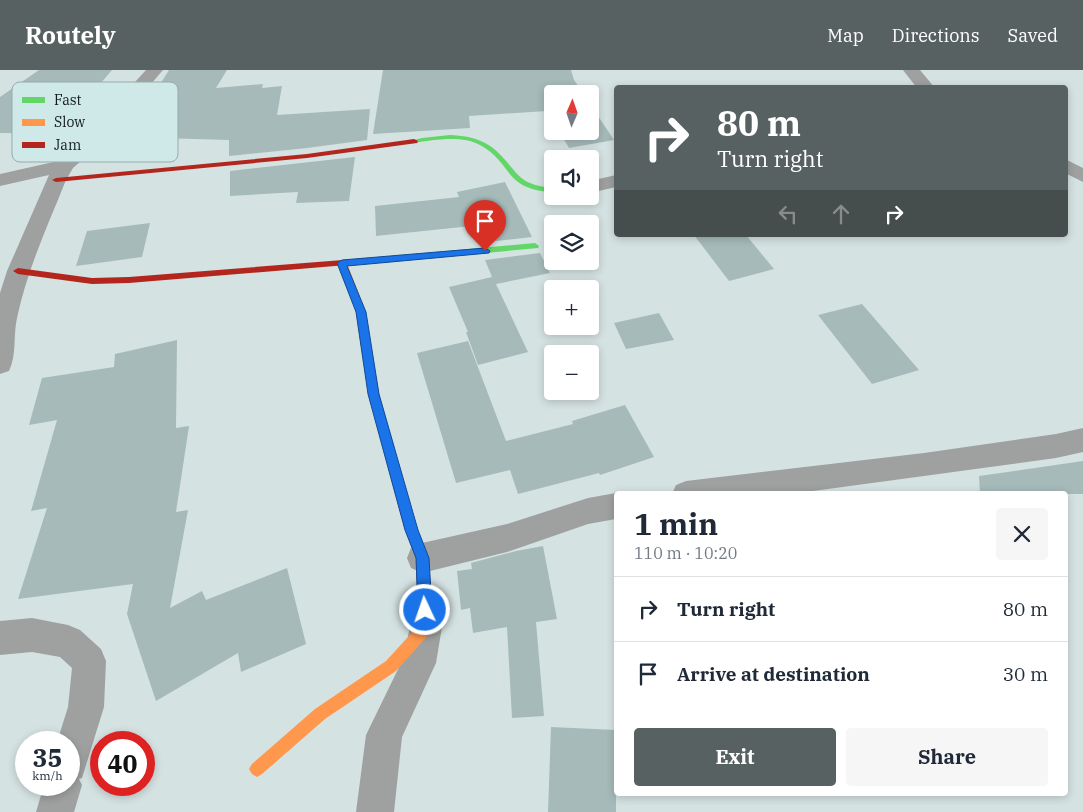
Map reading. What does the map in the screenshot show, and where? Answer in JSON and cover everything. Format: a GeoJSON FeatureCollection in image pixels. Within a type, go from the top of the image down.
{"type":"FeatureCollection","features":[{"type":"Feature","properties":{"kind":"street"},"geometry":{"type":"LineString","coordinates":[[144,82],[155,70]]}},
{"type":"Feature","properties":{"kind":"street"},"geometry":{"type":"LineString","coordinates":[[911,70],[924,85]]}},
{"type":"Feature","properties":{"kind":"street"},"geometry":{"type":"LineString","coordinates":[[0,180],[60,172],[307,156],[427,139],[458,138],[482,142],[499,157],[515,178],[534,189],[544,190]]}},
{"type":"Feature","properties":{"kind":"street"},"geometry":{"type":"LineString","coordinates":[[0,364],[4,320],[18,271],[60,172],[70,162]]}},
{"type":"Feature","properties":{"kind":"street"},"geometry":{"type":"LineString","coordinates":[[1068,166],[1083,176]]}},
{"type":"Feature","properties":{"kind":"street"},"geometry":{"type":"LineString","coordinates":[[599,185],[614,181]]}},
{"type":"Feature","properties":{"kind":"street"},"geometry":{"type":"LineString","coordinates":[[18,271],[92,281],[235,272],[535,246]]}},
{"type":"Feature","properties":{"kind":"street"},"geometry":{"type":"LineString","coordinates":[[342,263],[361,312],[374,394],[411,530],[422,558],[426,628],[419,663],[384,734],[375,812]]}},
{"type":"Feature","properties":{"kind":"street"},"geometry":{"type":"LineString","coordinates":[[711,491],[934,464],[1056,446],[1083,440]]}},
{"type":"Feature","properties":{"kind":"street"},"geometry":{"type":"LineString","coordinates":[[422,558],[507,538],[588,511],[614,506]]}},
{"type":"Feature","properties":{"kind":"street"},"geometry":{"type":"LineString","coordinates":[[257,769],[320,714],[391,666],[426,628]]}},
{"type":"Feature","properties":{"kind":"street"},"geometry":{"type":"LineString","coordinates":[[0,638],[32,635],[68,642],[89,661],[86,707],[79,731]]}},
{"type":"Feature","properties":{"kind":"street"},"geometry":{"type":"LineString","coordinates":[[55,812],[60,796]]}},
{"type":"Feature","properties":{"kind":"building"},"geometry":{"type":"Polygon","coordinates":[[[39,70],[112,70],[102,82],[22,82],[39,70]]]}},
{"type":"Feature","properties":{"kind":"building"},"geometry":{"type":"Polygon","coordinates":[[[169,70],[227,70],[216,88],[263,84],[262,88],[282,86],[277,115],[370,109],[367,140],[229,156],[229,140],[178,138],[178,82],[161,82],[169,70]]]}},
{"type":"Feature","properties":{"kind":"building"},"geometry":{"type":"Polygon","coordinates":[[[383,70],[571,70],[578,85],[544,85],[544,111],[469,116],[470,128],[373,134],[383,70]]]}},
{"type":"Feature","properties":{"kind":"building"},"geometry":{"type":"Polygon","coordinates":[[[12,89],[12,133],[0,133],[0,97],[12,89]]]}},
{"type":"Feature","properties":{"kind":"building"},"geometry":{"type":"Polygon","coordinates":[[[599,118],[614,140],[569,148],[564,140],[599,140],[599,118]]]}},
{"type":"Feature","properties":{"kind":"building"},"geometry":{"type":"Polygon","coordinates":[[[355,157],[349,201],[296,203],[298,192],[230,196],[230,171],[355,157]]]}},
{"type":"Feature","properties":{"kind":"building"},"geometry":{"type":"Polygon","coordinates":[[[505,182],[532,237],[478,243],[471,226],[376,236],[375,206],[459,197],[457,192],[505,182]]]}},
{"type":"Feature","properties":{"kind":"building"},"geometry":{"type":"Polygon","coordinates":[[[150,223],[142,257],[76,266],[87,231],[150,223]]]}},
{"type":"Feature","properties":{"kind":"building"},"geometry":{"type":"Polygon","coordinates":[[[696,237],[748,237],[774,269],[729,281],[696,237]]]}},
{"type":"Feature","properties":{"kind":"building"},"geometry":{"type":"Polygon","coordinates":[[[540,253],[544,261],[544,270],[548,270],[550,273],[496,284],[528,352],[478,365],[466,332],[468,332],[449,287],[492,277],[485,260],[540,253]]]}},
{"type":"Feature","properties":{"kind":"building"},"geometry":{"type":"Polygon","coordinates":[[[862,304],[919,370],[872,384],[818,315],[862,304]]]}},
{"type":"Feature","properties":{"kind":"building"},"geometry":{"type":"Polygon","coordinates":[[[659,313],[674,340],[626,349],[614,323],[659,313]]]}},
{"type":"Feature","properties":{"kind":"building"},"geometry":{"type":"Polygon","coordinates":[[[177,340],[176,428],[189,426],[176,512],[188,510],[170,608],[202,591],[206,600],[287,568],[306,644],[241,672],[238,653],[156,701],[127,614],[133,584],[18,599],[47,508],[31,511],[57,420],[29,425],[42,378],[114,367],[115,354],[177,340]]]}},
{"type":"Feature","properties":{"kind":"building"},"geometry":{"type":"Polygon","coordinates":[[[468,341],[506,441],[573,424],[572,421],[625,405],[654,457],[600,475],[599,473],[518,494],[510,470],[456,483],[417,353],[468,341]]]}},
{"type":"Feature","properties":{"kind":"building"},"geometry":{"type":"Polygon","coordinates":[[[1083,461],[1083,494],[1068,494],[1068,491],[980,491],[979,476],[1083,461]]]}},
{"type":"Feature","properties":{"kind":"building"},"geometry":{"type":"Polygon","coordinates":[[[543,546],[557,619],[536,622],[544,716],[512,718],[507,627],[473,633],[470,608],[461,610],[457,571],[472,569],[471,563],[543,546]]]}},
{"type":"Feature","properties":{"kind":"building"},"geometry":{"type":"Polygon","coordinates":[[[551,727],[614,730],[614,796],[616,796],[616,812],[548,812],[551,727]]]}},
{"type":"Feature","properties":{"kind":"traffic: fast"},"geometry":{"type":"LineString","coordinates":[[414,141],[450,138],[477,141],[494,152],[519,180],[527,185],[544,189]]}},
{"type":"Feature","properties":{"kind":"traffic: fast"},"geometry":{"type":"LineString","coordinates":[[368,261],[535,246]]}},
{"type":"Feature","properties":{"kind":"traffic: slow"},"geometry":{"type":"LineString","coordinates":[[342,263],[361,312],[365,340]]}},
{"type":"Feature","properties":{"kind":"traffic: slow"},"geometry":{"type":"LineString","coordinates":[[257,769],[320,714],[391,666],[426,627],[424,590]]}},
{"type":"Feature","properties":{"kind":"traffic: jam"},"geometry":{"type":"LineString","coordinates":[[56,180],[307,156],[414,141]]}},
{"type":"Feature","properties":{"kind":"traffic: jam"},"geometry":{"type":"LineString","coordinates":[[18,271],[92,281],[129,280],[368,261]]}},
{"type":"Feature","properties":{"kind":"traffic: jam"},"geometry":{"type":"LineString","coordinates":[[365,340],[374,394],[411,530],[422,558],[424,590]]}},
{"type":"Feature","properties":{"kind":"route"},"geometry":{"type":"LineString","coordinates":[[425,610],[422,558],[411,530],[374,394],[361,312],[342,263],[485,251]]}}]}
